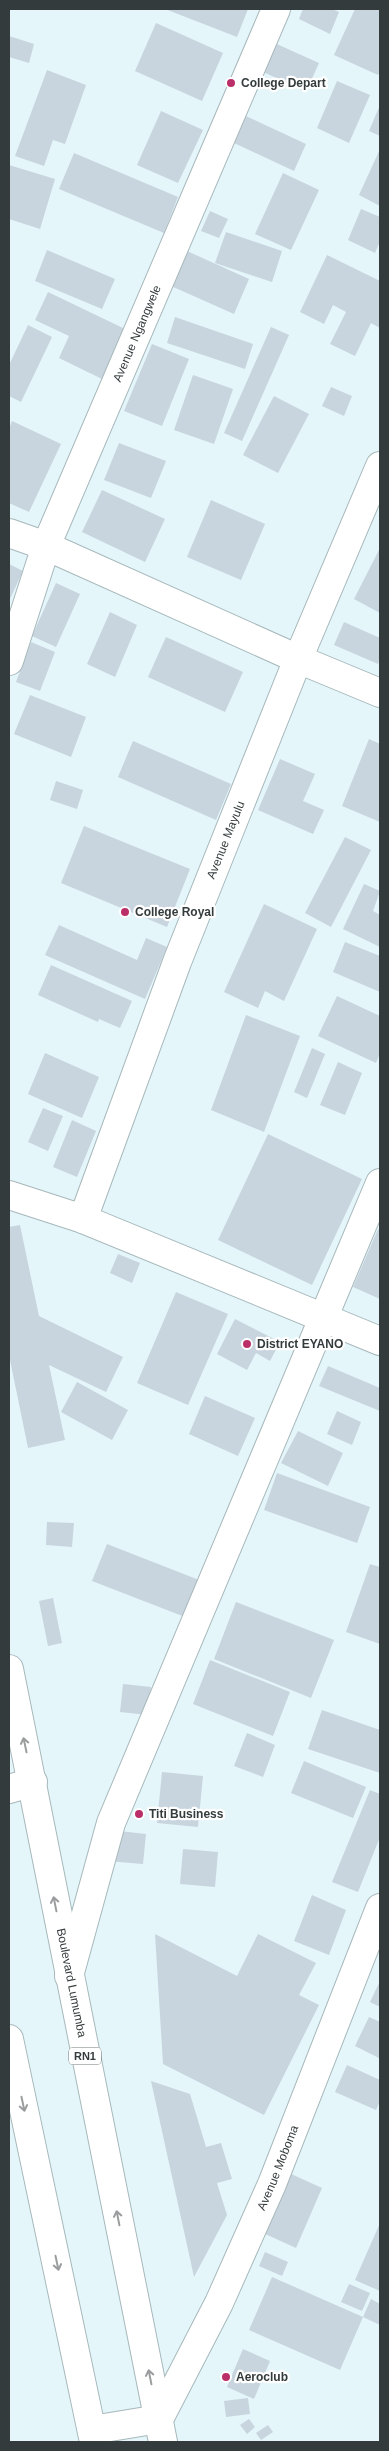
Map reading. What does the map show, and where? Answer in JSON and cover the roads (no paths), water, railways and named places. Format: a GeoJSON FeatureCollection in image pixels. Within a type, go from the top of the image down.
{"type":"FeatureCollection","features":[{"type":"Feature","properties":{"kind":"main road","name":"Avenue Ngangwele"},"geometry":{"type":"LineString","coordinates":[[9,661],[46,546],[276,9]]}},
{"type":"Feature","properties":{"kind":"main road","name":"Avenue Mayulu"},"geometry":{"type":"LineString","coordinates":[[83,1219],[177,962],[298,659],[380,466]]}},
{"type":"Feature","properties":{"kind":"main road"},"geometry":{"type":"LineString","coordinates":[[9,533],[46,546],[298,659],[380,693]]}},
{"type":"Feature","properties":{"kind":"main road"},"geometry":{"type":"LineString","coordinates":[[69,1976],[111,1823],[380,1183]]}},
{"type":"Feature","properties":{"kind":"main road"},"geometry":{"type":"LineString","coordinates":[[9,1195],[83,1219],[380,1341]]}},
{"type":"Feature","properties":{"kind":"main road","name":"Boulevard Lumumba"},"geometry":{"type":"LineString","coordinates":[[9,1669],[21,1785],[69,1976],[161,2431]]}},
{"type":"Feature","properties":{"kind":"main road","name":"Avenue Moboma"},"geometry":{"type":"LineString","coordinates":[[161,2431],[272,2184],[380,1908]]}},
{"type":"Feature","properties":{"kind":"main road"},"geometry":{"type":"LineString","coordinates":[[9,2039],[93,2436],[161,2431]]}},
{"type":"Feature","properties":{"kind":"place","name":"College Depart"},"geometry":{"type":"Point","coordinates":[231,83]}},
{"type":"Feature","properties":{"kind":"place","name":"College Royal"},"geometry":{"type":"Point","coordinates":[125,912]}},
{"type":"Feature","properties":{"kind":"place","name":"District EYANO"},"geometry":{"type":"Point","coordinates":[247,1344]}},
{"type":"Feature","properties":{"kind":"place","name":"Titi Business"},"geometry":{"type":"Point","coordinates":[139,1814]}},
{"type":"Feature","properties":{"kind":"place","name":"Aeroclub"},"geometry":{"type":"Point","coordinates":[226,2377]}}]}
